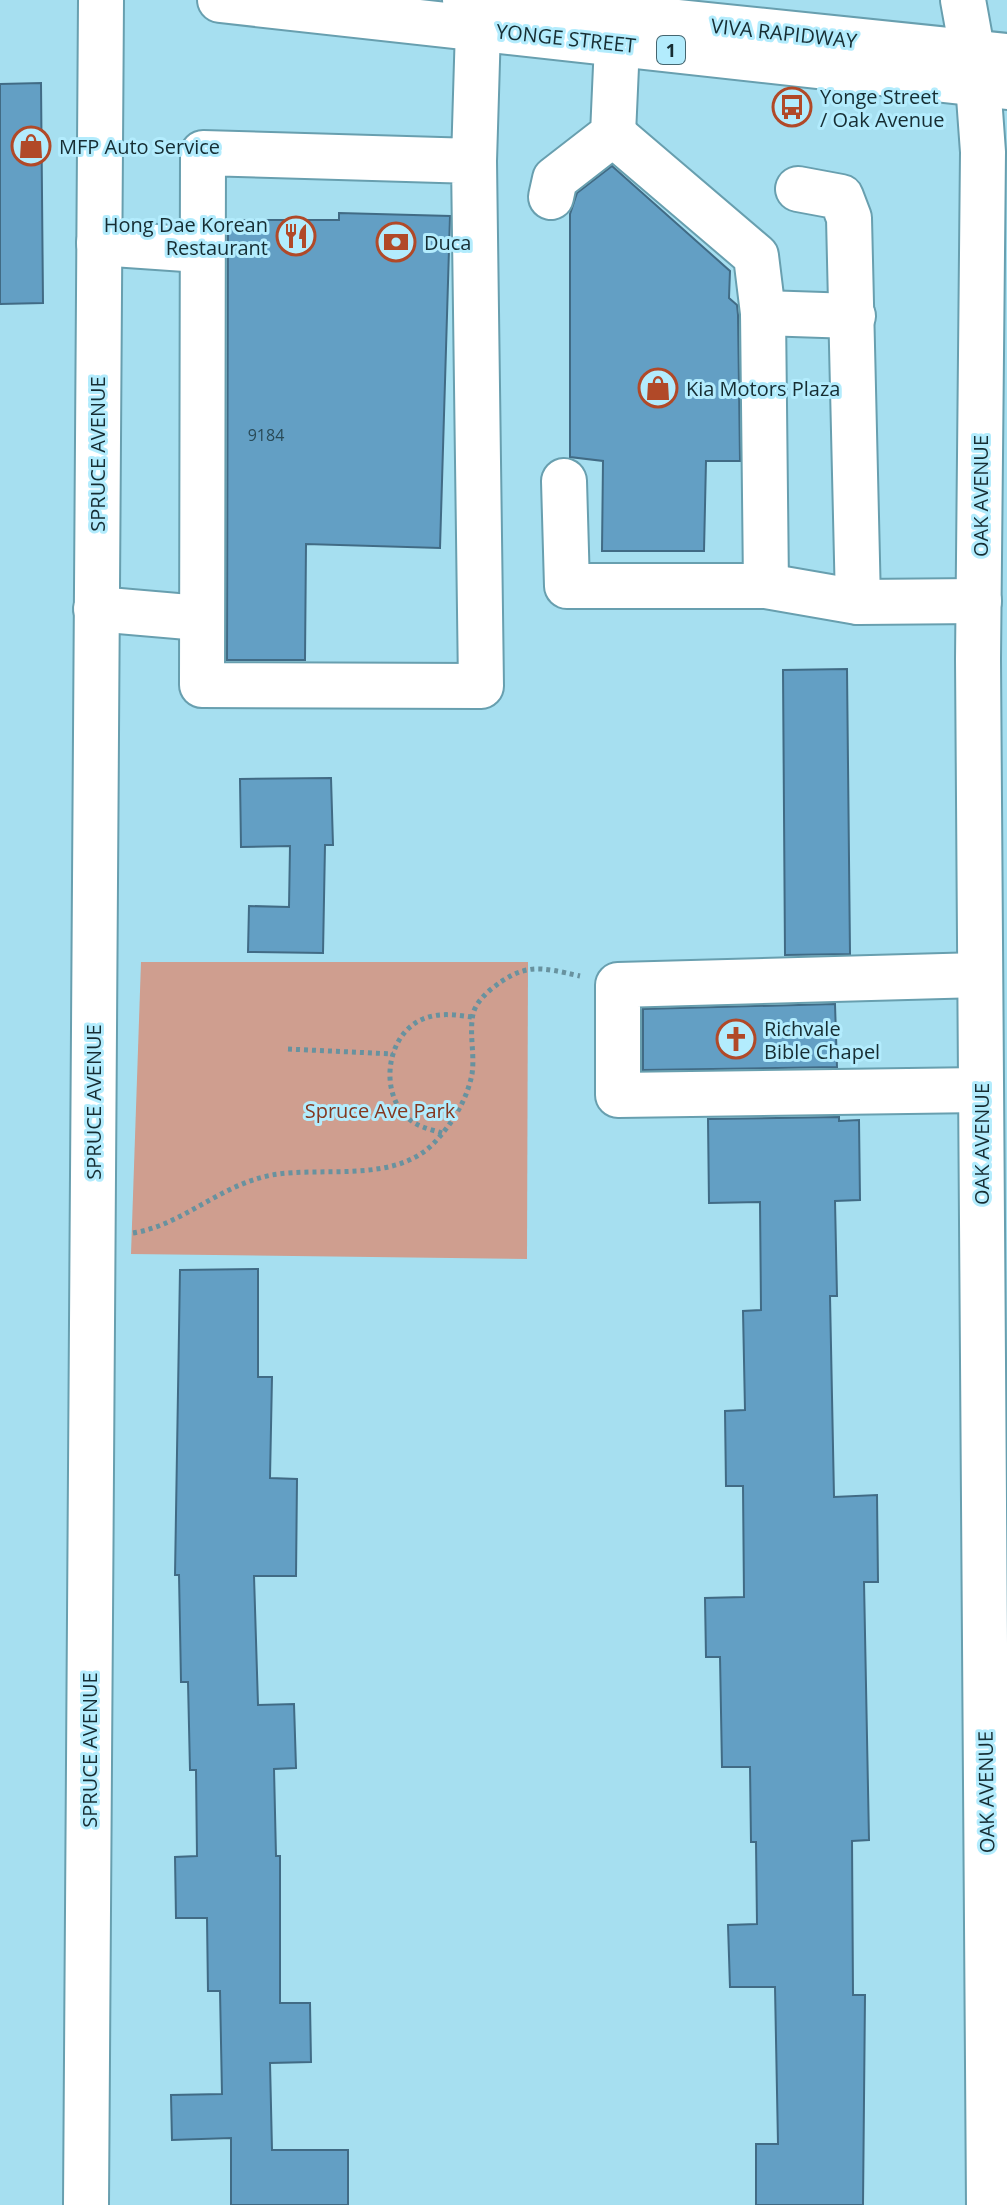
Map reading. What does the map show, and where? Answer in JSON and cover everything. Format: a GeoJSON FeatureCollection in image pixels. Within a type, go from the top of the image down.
{"type":"FeatureCollection","features":[{"type":"Feature","properties":{"kind":"street","name":"SPRUCE AVENUE"},"geometry":{"type":"LineString","coordinates":[[86,2205],[101,0]]}},
{"type":"Feature","properties":{"kind":"street","name":"YONGE STREET"},"geometry":{"type":"LineString","coordinates":[[220,0],[471,14],[617,44],[985,47]]}},
{"type":"Feature","properties":{"kind":"street","name":"VIVA RAPIDWAY"},"geometry":{"type":"LineString","coordinates":[[743,0],[985,47]]}},
{"type":"Feature","properties":{"kind":"street"},"geometry":{"type":"LineString","coordinates":[[471,14],[474,161],[481,686],[202,685],[200,250],[203,153],[474,161]]}},
{"type":"Feature","properties":{"kind":"street","name":"VIVA RAPIDWAY"},"geometry":{"type":"LineString","coordinates":[[471,14],[985,47]]}},
{"type":"Feature","properties":{"kind":"street"},"geometry":{"type":"LineString","coordinates":[[551,197],[555,179],[613,134],[617,44]]}},
{"type":"Feature","properties":{"kind":"street","name":"OAK AVENUE"},"geometry":{"type":"LineString","coordinates":[[985,47],[979,601],[989,2205]]}},
{"type":"Feature","properties":{"kind":"street"},"geometry":{"type":"LineString","coordinates":[[613,134],[756,256],[763,313],[766,586]]}},
{"type":"Feature","properties":{"kind":"street"},"geometry":{"type":"LineString","coordinates":[[798,189],[841,197],[849,218],[858,602]]}},
{"type":"Feature","properties":{"kind":"street"},"geometry":{"type":"LineString","coordinates":[[99,243],[200,250]]}},
{"type":"Feature","properties":{"kind":"street"},"geometry":{"type":"LineString","coordinates":[[763,313],[853,316]]}},
{"type":"Feature","properties":{"kind":"street"},"geometry":{"type":"LineString","coordinates":[[564,481],[567,586],[766,586],[858,602],[979,601]]}},
{"type":"Feature","properties":{"kind":"street"},"geometry":{"type":"LineString","coordinates":[[96,609],[200,618]]}},
{"type":"Feature","properties":{"kind":"street"},"geometry":{"type":"LineString","coordinates":[[980,975],[618,985],[618,1095],[981,1090]]}},
{"type":"Feature","properties":{"kind":"path"},"geometry":{"type":"LineString","coordinates":[[120,1235],[151,1230],[248,1180],[282,1174],[376,1168],[418,1158],[442,1133],[466,1097],[473,1071],[472,1017],[486,993],[521,969],[551,970],[618,985]]}},
{"type":"Feature","properties":{"kind":"path"},"geometry":{"type":"LineString","coordinates":[[442,1133],[413,1122],[402,1111],[391,1086],[393,1054],[400,1037],[423,1019],[439,1015],[472,1017]]}},
{"type":"Feature","properties":{"kind":"path"},"geometry":{"type":"LineString","coordinates":[[288,1049],[393,1054]]}},
{"type":"Feature","properties":{"kind":"green space","name":"Spruce Ave Park"},"geometry":{"type":"Polygon","coordinates":[[[141,962],[528,962],[527,1259],[131,1254],[141,962]]]}},
{"type":"Feature","properties":{"kind":"building"},"geometry":{"type":"Polygon","coordinates":[[[41,83],[43,303],[0,304],[0,84],[41,83]]]}},
{"type":"Feature","properties":{"kind":"building","name":"Kia Motors Plaza"},"geometry":{"type":"Polygon","coordinates":[[[612,166],[730,271],[729,298],[737,305],[738,315],[740,461],[706,461],[704,551],[602,551],[603,461],[570,457],[570,214],[577,193],[612,166]]]}},
{"type":"Feature","properties":{"kind":"building"},"geometry":{"type":"Polygon","coordinates":[[[339,213],[450,216],[440,548],[306,544],[305,660],[227,660],[228,220],[339,220],[339,213]]]}},
{"type":"Feature","properties":{"kind":"building"},"geometry":{"type":"Polygon","coordinates":[[[847,669],[850,954],[785,955],[783,670],[847,669]]]}},
{"type":"Feature","properties":{"kind":"building"},"geometry":{"type":"Polygon","coordinates":[[[331,778],[333,845],[325,845],[323,953],[248,952],[249,906],[289,907],[290,846],[241,847],[240,779],[331,778]]]}},
{"type":"Feature","properties":{"kind":"building","name":"Richvale Bible Chapel"},"geometry":{"type":"Polygon","coordinates":[[[835,1004],[837,1067],[643,1070],[643,1009],[835,1004]]]}},
{"type":"Feature","properties":{"kind":"building"},"geometry":{"type":"Polygon","coordinates":[[[839,1117],[839,1121],[859,1120],[860,1200],[835,1201],[837,1296],[830,1296],[834,1497],[877,1495],[878,1582],[864,1582],[869,1840],[852,1841],[853,1995],[865,1995],[863,2205],[756,2205],[756,2144],[778,2144],[775,1987],[730,1987],[728,1925],[757,1924],[756,1842],[751,1842],[750,1767],[722,1767],[720,1657],[706,1657],[705,1598],[744,1597],[743,1486],[726,1486],[725,1411],[745,1410],[743,1311],[761,1310],[760,1202],[709,1203],[708,1119],[839,1117]]]}},
{"type":"Feature","properties":{"kind":"building"},"geometry":{"type":"Polygon","coordinates":[[[258,1269],[258,1377],[272,1377],[270,1478],[297,1479],[296,1576],[254,1576],[258,1705],[294,1704],[296,1768],[274,1769],[276,1856],[280,1856],[280,2003],[310,2003],[311,2062],[270,2063],[272,2150],[348,2150],[348,2205],[231,2205],[231,2138],[172,2140],[171,2095],[222,2094],[220,1991],[208,1991],[207,1918],[176,1918],[175,1857],[197,1856],[196,1770],[190,1770],[188,1682],[181,1682],[179,1575],[175,1575],[180,1270],[258,1269]]]}},
{"type":"Feature","properties":{"kind":"place","name":"Yonge Street / Oak Avenue"},"geometry":{"type":"Point","coordinates":[792,107]}},
{"type":"Feature","properties":{"kind":"place","name":"MFP Auto Service"},"geometry":{"type":"Point","coordinates":[31,146]}},
{"type":"Feature","properties":{"kind":"place","name":"Hong Dae Korean Restaurant"},"geometry":{"type":"Point","coordinates":[296,236]}},
{"type":"Feature","properties":{"kind":"place","name":"Duca"},"geometry":{"type":"Point","coordinates":[396,242]}},
{"type":"Feature","properties":{"kind":"place","name":"Kia Motors Plaza"},"geometry":{"type":"Point","coordinates":[658,388]}},
{"type":"Feature","properties":{"kind":"place","name":"Richvale Bible Chapel"},"geometry":{"type":"Point","coordinates":[736,1039]}}]}
